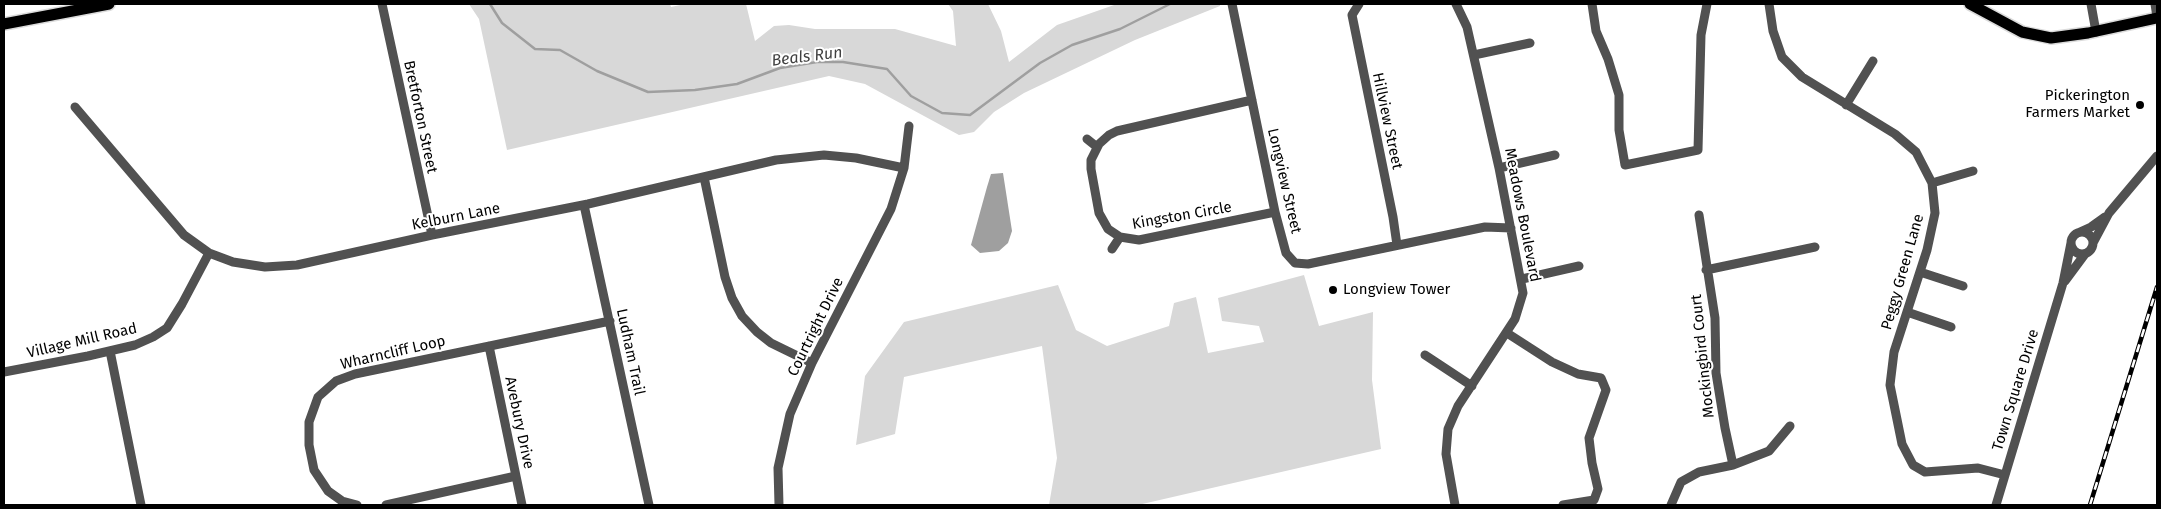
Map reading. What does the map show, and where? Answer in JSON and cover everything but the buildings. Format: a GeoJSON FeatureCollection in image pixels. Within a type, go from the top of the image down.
{"type":"FeatureCollection","features":[{"type":"Feature","properties":{"kind":"main road"},"geometry":{"type":"LineString","coordinates":[[4,24],[109,4]]}},
{"type":"Feature","properties":{"kind":"main road"},"geometry":{"type":"LineString","coordinates":[[1976,5],[2022,32],[2063,38],[2157,18]]}},
{"type":"Feature","properties":{"kind":"street","name":"Bretforton Street"},"geometry":{"type":"LineString","coordinates":[[382,4],[432,235]]}},
{"type":"Feature","properties":{"kind":"street","name":"Longview Street"},"geometry":{"type":"LineString","coordinates":[[1232,4],[1275,212],[1286,253],[1295,263],[1308,264],[1485,227],[1510,228]]}},
{"type":"Feature","properties":{"kind":"street","name":"Hillview Street"},"geometry":{"type":"LineString","coordinates":[[1359,4],[1352,15],[1397,245]]}},
{"type":"Feature","properties":{"kind":"street","name":"Meadows Boulevard"},"geometry":{"type":"LineString","coordinates":[[1455,505],[1446,454],[1448,429],[1458,406],[1515,319],[1523,293],[1522,279],[1474,56],[1467,27],[1456,4]]}},
{"type":"Feature","properties":{"kind":"street"},"geometry":{"type":"LineString","coordinates":[[1592,4],[1596,31],[1608,59],[1619,95],[1619,130],[1625,165],[1698,150],[1701,35],[1707,4]]}},
{"type":"Feature","properties":{"kind":"street","name":"Peggy Green Lane"},"geometry":{"type":"LineString","coordinates":[[1769,4],[1773,31],[1782,57],[1802,77],[1895,134],[1916,152],[1932,183],[1935,213],[1920,272],[1894,352],[1890,384],[1902,444],[1912,465],[1925,472],[1978,468],[2005,475]]}},
{"type":"Feature","properties":{"kind":"street"},"geometry":{"type":"LineString","coordinates":[[2091,4],[2096,32]]}},
{"type":"Feature","properties":{"kind":"street"},"geometry":{"type":"LineString","coordinates":[[2155,4],[2157,18]]}},
{"type":"Feature","properties":{"kind":"street"},"geometry":{"type":"LineString","coordinates":[[1474,56],[1530,43]]}},
{"type":"Feature","properties":{"kind":"street"},"geometry":{"type":"LineString","coordinates":[[1846,105],[1873,62]]}},
{"type":"Feature","properties":{"kind":"street"},"geometry":{"type":"LineString","coordinates":[[1087,139],[1097,147],[1117,130],[1252,100]]}},
{"type":"Feature","properties":{"kind":"street","name":"Kelburn Lane"},"geometry":{"type":"LineString","coordinates":[[75,107],[184,236],[209,253],[233,262],[265,267],[297,265],[432,235],[584,205],[776,160],[824,155],[856,158],[904,168]]}},
{"type":"Feature","properties":{"kind":"street","name":"Courtright Drive"},"geometry":{"type":"LineString","coordinates":[[779,505],[778,468],[790,414],[812,363],[891,209],[904,168],[909,126]]}},
{"type":"Feature","properties":{"kind":"street","name":"Kingston Circle"},"geometry":{"type":"LineString","coordinates":[[1097,147],[1091,160],[1091,169],[1098,213],[1108,229],[1120,237],[1139,240],[1275,212]]}},
{"type":"Feature","properties":{"kind":"street"},"geometry":{"type":"LineString","coordinates":[[1499,168],[1555,155]]}},
{"type":"Feature","properties":{"kind":"street","name":"Town Square Drive"},"geometry":{"type":"LineString","coordinates":[[1996,505],[2063,283],[2073,236],[2091,227],[2109,213],[2157,156]]}},
{"type":"Feature","properties":{"kind":"street"},"geometry":{"type":"LineString","coordinates":[[1932,183],[1973,171]]}},
{"type":"Feature","properties":{"kind":"street"},"geometry":{"type":"LineString","coordinates":[[704,177],[725,277],[732,298],[742,316],[771,342],[812,363]]}},
{"type":"Feature","properties":{"kind":"street","name":"Ludham Trail"},"geometry":{"type":"LineString","coordinates":[[584,205],[649,505]]}},
{"type":"Feature","properties":{"kind":"street","name":"Town Square Drive"},"geometry":{"type":"LineString","coordinates":[[2063,283],[2085,254],[2090,251],[2109,213]]}},
{"type":"Feature","properties":{"kind":"street","name":"Mockingbird Court"},"geometry":{"type":"LineString","coordinates":[[1698,215],[1715,318],[1716,373],[1733,465]]}},
{"type":"Feature","properties":{"kind":"street"},"geometry":{"type":"LineString","coordinates":[[2079,232],[2089,234],[2093,243]]}},
{"type":"Feature","properties":{"kind":"street"},"geometry":{"type":"LineString","coordinates":[[1112,249],[1120,237]]}},
{"type":"Feature","properties":{"kind":"street"},"geometry":{"type":"LineString","coordinates":[[2071,243],[2074,251],[2085,254]]}},
{"type":"Feature","properties":{"kind":"street"},"geometry":{"type":"LineString","coordinates":[[1706,270],[1815,247]]}},
{"type":"Feature","properties":{"kind":"street","name":"Village Mill Road"},"geometry":{"type":"LineString","coordinates":[[4,372],[110,351],[135,345],[153,337],[166,328],[182,304],[209,253]]}},
{"type":"Feature","properties":{"kind":"street"},"geometry":{"type":"LineString","coordinates":[[1522,279],[1579,266]]}},
{"type":"Feature","properties":{"kind":"street"},"geometry":{"type":"LineString","coordinates":[[1920,272],[1963,286]]}},
{"type":"Feature","properties":{"kind":"street"},"geometry":{"type":"LineString","coordinates":[[1907,312],[1951,327]]}},
{"type":"Feature","properties":{"kind":"street","name":"Wharncliff Loop"},"geometry":{"type":"LineString","coordinates":[[357,505],[342,500],[328,490],[314,470],[309,445],[309,422],[318,397],[336,381],[355,374],[610,321]]}},
{"type":"Feature","properties":{"kind":"street"},"geometry":{"type":"LineString","coordinates":[[1507,333],[1552,362],[1578,374],[1602,378],[1606,390],[1589,438],[1598,489],[1594,500],[1563,505]]}},
{"type":"Feature","properties":{"kind":"street","name":"Avebury Drive"},"geometry":{"type":"LineString","coordinates":[[489,346],[522,505]]}},
{"type":"Feature","properties":{"kind":"street"},"geometry":{"type":"LineString","coordinates":[[110,351],[142,505]]}},
{"type":"Feature","properties":{"kind":"street"},"geometry":{"type":"LineString","coordinates":[[1425,355],[1472,386]]}},
{"type":"Feature","properties":{"kind":"street"},"geometry":{"type":"LineString","coordinates":[[1671,505],[1681,482],[1699,472],[1733,465],[1769,451],[1790,426]]}},
{"type":"Feature","properties":{"kind":"street"},"geometry":{"type":"LineString","coordinates":[[386,505],[516,476]]}},
{"type":"Feature","properties":{"kind":"shaded area"},"geometry":{"type":"Polygon","coordinates":[[[469,4],[670,4],[671,7],[685,4],[746,4],[755,41],[774,26],[789,25],[815,29],[895,29],[956,46],[953,11],[948,4],[988,4],[1001,31],[1009,62],[1057,25],[1117,4],[1220,4],[1220,6],[1135,40],[1024,93],[994,112],[974,132],[959,135],[865,84],[829,76],[507,150],[479,19],[469,4]]]}},
{"type":"Feature","properties":{"kind":"shaded area"},"geometry":{"type":"Polygon","coordinates":[[[1003,173],[1012,231],[1008,243],[999,251],[980,253],[971,245],[987,187],[991,174],[1003,173]]]}},
{"type":"Feature","properties":{"kind":"shaded area"},"geometry":{"type":"Polygon","coordinates":[[[1304,275],[1319,326],[1373,312],[1372,380],[1381,449],[1138,505],[1049,505],[1057,458],[1042,346],[904,377],[895,434],[856,445],[865,376],[904,322],[1058,285],[1076,330],[1107,346],[1169,326],[1174,303],[1196,297],[1208,353],[1264,342],[1259,326],[1222,321],[1218,298],[1304,275]]]}},
{"type":"Feature","properties":{"kind":"waterway","name":"Beals Run"},"geometry":{"type":"LineString","coordinates":[[490,4],[502,23],[535,49],[560,50],[597,71],[648,92],[695,90],[737,84],[780,68],[817,62],[843,62],[887,69],[911,96],[942,113],[970,115],[1040,63],[1072,45],[1120,29],[1170,4]]}},
{"type":"Feature","properties":{"kind":"railway"},"geometry":{"type":"LineString","coordinates":[[2090,505],[2157,287]]}},
{"type":"Feature","properties":{"kind":"place","name":"Pickerington Farmers Market"},"geometry":{"type":"Point","coordinates":[2140,105]}},
{"type":"Feature","properties":{"kind":"place","name":"Longview Tower"},"geometry":{"type":"Point","coordinates":[1333,290]}}]}
